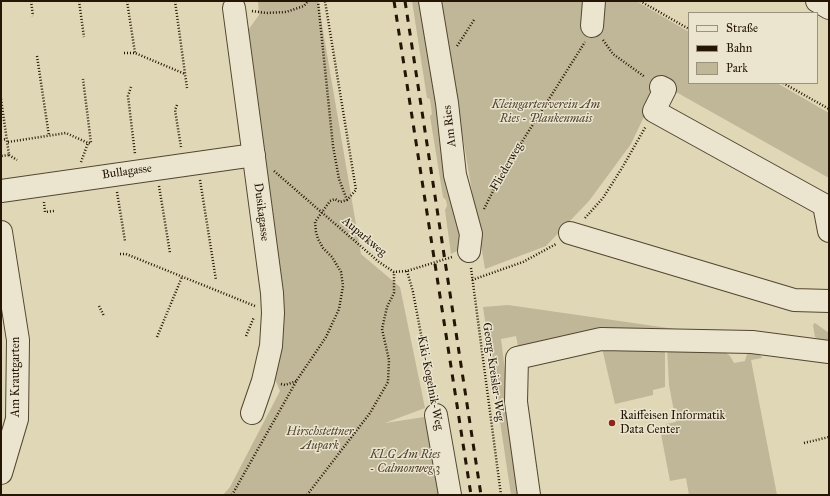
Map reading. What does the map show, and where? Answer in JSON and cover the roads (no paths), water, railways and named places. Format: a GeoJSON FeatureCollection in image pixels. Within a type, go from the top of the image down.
{"type":"FeatureCollection","features":[{"type":"Feature","properties":{"kind":"street","name":"Am Ries"},"geometry":{"type":"LineString","coordinates":[[430,1],[447,104],[455,175],[471,234],[469,251]]}},
{"type":"Feature","properties":{"kind":"street"},"geometry":{"type":"LineString","coordinates":[[589,34],[594,1]]}},
{"type":"Feature","properties":{"kind":"street"},"geometry":{"type":"LineString","coordinates":[[818,1],[829,8]]}},
{"type":"Feature","properties":{"kind":"street","name":"Dusikagasse"},"geometry":{"type":"LineString","coordinates":[[234,8],[262,161],[273,314],[271,346],[263,381],[252,413]]}},
{"type":"Feature","properties":{"kind":"street"},"geometry":{"type":"LineString","coordinates":[[661,87],[665,89],[654,111],[824,205],[829,231]]}},
{"type":"Feature","properties":{"kind":"street","name":"Bullagasse"},"geometry":{"type":"LineString","coordinates":[[1,191],[262,161]]}},
{"type":"Feature","properties":{"kind":"street","name":"Am Krautgarten"},"geometry":{"type":"LineString","coordinates":[[1,232],[18,348],[17,419],[1,473]]}},
{"type":"Feature","properties":{"kind":"street"},"geometry":{"type":"LineString","coordinates":[[570,233],[794,300],[829,301]]}},
{"type":"Feature","properties":{"kind":"street"},"geometry":{"type":"LineString","coordinates":[[529,495],[516,402],[516,358],[601,339],[752,342],[829,352]]}},
{"type":"Feature","properties":{"kind":"street","name":"Kiki-Kogelnik-Weg"},"geometry":{"type":"LineString","coordinates":[[436,415],[450,495]]}},
{"type":"Feature","properties":{"kind":"railway"},"geometry":{"type":"LineString","coordinates":[[394,1],[471,495]]}},
{"type":"Feature","properties":{"kind":"railway"},"geometry":{"type":"LineString","coordinates":[[405,1],[481,495]]}},
{"type":"Feature","properties":{"kind":"place","name":"Raiffeisen Informatik Data Center"},"geometry":{"type":"Point","coordinates":[612,423]}},
{"type":"Feature","properties":{"kind":"park label","name":"Kleingartenverein Am Ries - Plankenmais"},"geometry":{"type":"Point","coordinates":[546,112]}},
{"type":"Feature","properties":{"kind":"park label","name":"Hirschstettner Aupark"},"geometry":{"type":"Point","coordinates":[320,439]}},
{"type":"Feature","properties":{"kind":"park label","name":"KLG Am Ries - Calmonweg 3"},"geometry":{"type":"Point","coordinates":[405,462]}}]}
